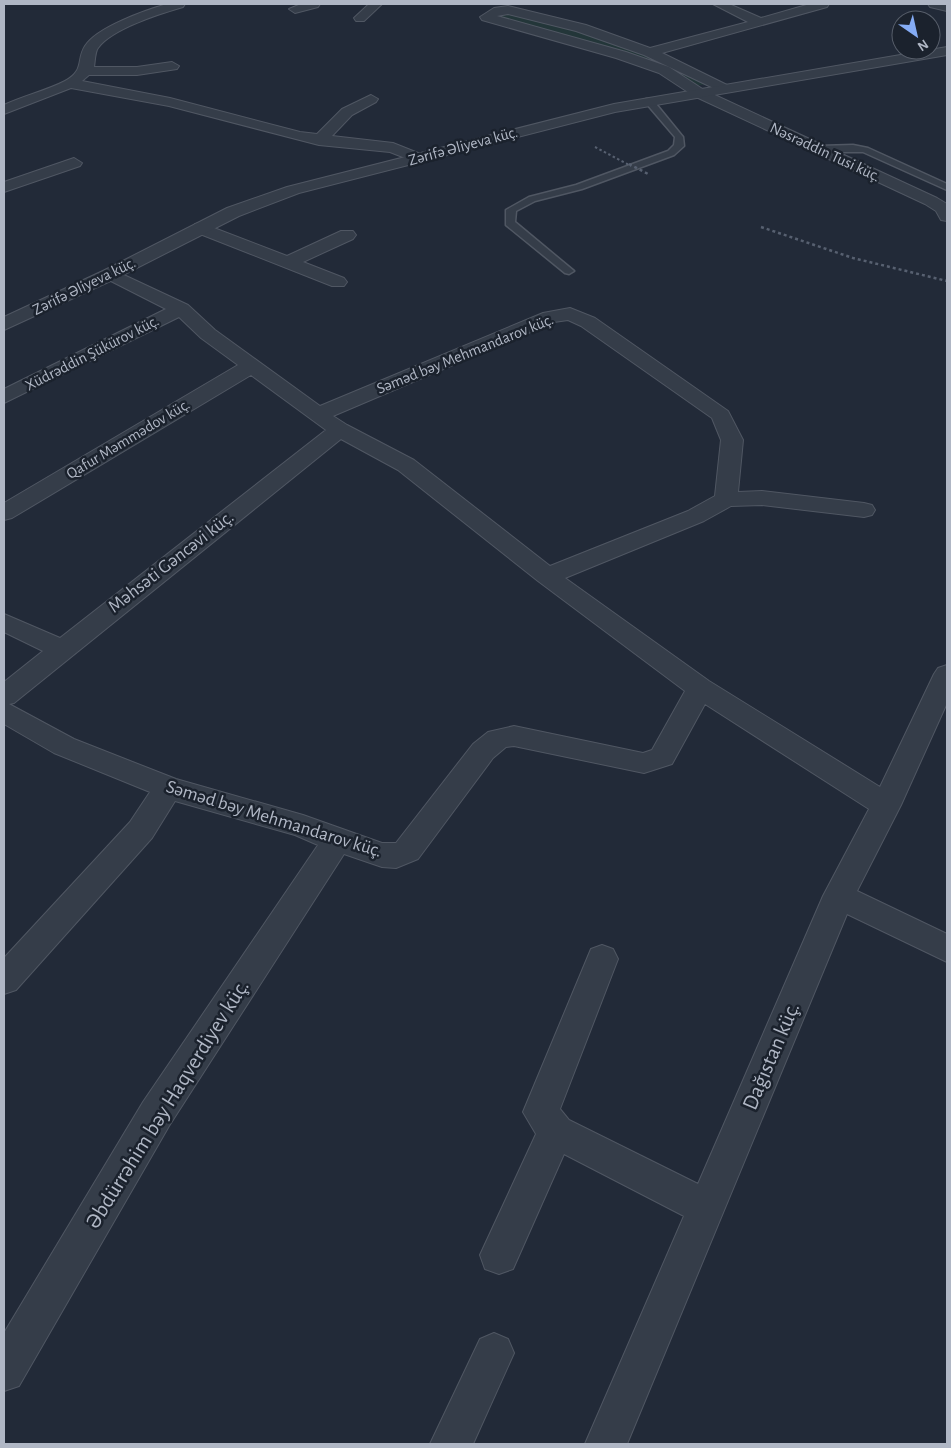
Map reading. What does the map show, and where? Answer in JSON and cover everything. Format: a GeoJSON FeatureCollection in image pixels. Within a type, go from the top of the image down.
{"type":"FeatureCollection","features":[{"type":"Feature","properties":{"kind":"street"},"geometry":{"type":"LineString","coordinates":[[86,71],[91,47],[100,39],[137,17],[179,4]]}},
{"type":"Feature","properties":{"kind":"street"},"geometry":{"type":"LineString","coordinates":[[295,9],[314,4]]}},
{"type":"Feature","properties":{"kind":"street"},"geometry":{"type":"LineString","coordinates":[[360,18],[376,4]]}},
{"type":"Feature","properties":{"kind":"street"},"geometry":{"type":"LineString","coordinates":[[719,4],[759,22]]}},
{"type":"Feature","properties":{"kind":"street"},"geometry":{"type":"LineString","coordinates":[[649,52],[691,42],[823,4]]}},
{"type":"Feature","properties":{"kind":"street"},"geometry":{"type":"LineString","coordinates":[[934,4],[947,7]]}},
{"type":"Feature","properties":{"kind":"street","name":"Nəsrəddin Tusi küç."},"geometry":{"type":"LineString","coordinates":[[649,52],[581,28],[516,10],[498,11],[486,17],[629,58],[664,70],[699,93],[930,201],[943,208],[947,216]]}},
{"type":"Feature","properties":{"kind":"street","name":"Zərifə Əliyeva küç."},"geometry":{"type":"LineString","coordinates":[[4,324],[260,201],[580,115],[649,101],[947,51]]}},
{"type":"Feature","properties":{"kind":"street"},"geometry":{"type":"LineString","coordinates":[[649,52],[724,88]]}},
{"type":"Feature","properties":{"kind":"street"},"geometry":{"type":"LineString","coordinates":[[4,110],[29,98],[70,84],[86,71],[137,71],[172,66]]}},
{"type":"Feature","properties":{"kind":"street"},"geometry":{"type":"LineString","coordinates":[[70,84],[170,102],[319,140],[392,148],[418,158]]}},
{"type":"Feature","properties":{"kind":"street"},"geometry":{"type":"LineString","coordinates":[[319,140],[347,112],[371,99]]}},
{"type":"Feature","properties":{"kind":"street"},"geometry":{"type":"LineString","coordinates":[[4,187],[74,164]]}},
{"type":"Feature","properties":{"kind":"street"},"geometry":{"type":"LineString","coordinates":[[201,228],[338,282]]}},
{"type":"Feature","properties":{"kind":"street"},"geometry":{"type":"LineString","coordinates":[[288,262],[347,235]]}},
{"type":"Feature","properties":{"kind":"street"},"geometry":{"type":"LineString","coordinates":[[111,274],[181,309],[208,334],[339,430],[406,464],[547,576],[700,688],[886,805]]}},
{"type":"Feature","properties":{"kind":"street","name":"Xüdrəddin Şükürov küç."},"geometry":{"type":"LineString","coordinates":[[4,397],[181,309]]}},
{"type":"Feature","properties":{"kind":"street","name":"Səməd bəy Mehmandarov küç."},"geometry":{"type":"LineString","coordinates":[[319,414],[550,317],[570,314],[588,322],[721,414],[732,440],[726,499]]}},
{"type":"Feature","properties":{"kind":"street","name":"Qafur Məmmədov küç."},"geometry":{"type":"LineString","coordinates":[[4,513],[251,366]]}},
{"type":"Feature","properties":{"kind":"street","name":"Məhsəti Gəncəvi küç."},"geometry":{"type":"LineString","coordinates":[[4,696],[339,430]]}},
{"type":"Feature","properties":{"kind":"street"},"geometry":{"type":"LineString","coordinates":[[547,576],[696,516],[726,499],[762,498],[864,510]]}},
{"type":"Feature","properties":{"kind":"street"},"geometry":{"type":"LineString","coordinates":[[4,622],[61,649]]}},
{"type":"Feature","properties":{"kind":"street","name":"Dağıstan küç."},"geometry":{"type":"LineString","coordinates":[[606,1444],[839,896],[886,805],[947,674]]}},
{"type":"Feature","properties":{"kind":"street","name":"Səməd bəy Mehmandarov küç."},"geometry":{"type":"LineString","coordinates":[[4,712],[64,746],[168,788],[303,826],[382,855],[396,856],[408,851],[483,751],[498,739],[514,736],[644,762],[662,758],[700,688]]}},
{"type":"Feature","properties":{"kind":"street"},"geometry":{"type":"LineString","coordinates":[[4,980],[141,830],[168,788]]}},
{"type":"Feature","properties":{"kind":"street","name":"Əbdürrəhim bəy Haqverdiyev küç."},"geometry":{"type":"LineString","coordinates":[[4,1372],[156,1114],[337,840]]}},
{"type":"Feature","properties":{"kind":"street"},"geometry":{"type":"LineString","coordinates":[[839,896],[947,949]]}},
{"type":"Feature","properties":{"kind":"street"},"geometry":{"type":"LineString","coordinates":[[602,959],[541,1112],[556,1132],[706,1207]]}},
{"type":"Feature","properties":{"kind":"street"},"geometry":{"type":"LineString","coordinates":[[499,1255],[556,1132]]}},
{"type":"Feature","properties":{"kind":"street"},"geometry":{"type":"LineString","coordinates":[[451,1444],[494,1353]]}},
{"type":"Feature","properties":{"kind":"lane"},"geometry":{"type":"LineString","coordinates":[[569,271],[510,223],[511,210],[532,200],[579,188],[671,153],[679,146],[680,137],[649,101]]}},
{"type":"Feature","properties":{"kind":"lane"},"geometry":{"type":"LineString","coordinates":[[820,149],[853,148],[865,150],[947,187]]}},
{"type":"Feature","properties":{"kind":"shaded area"},"geometry":{"type":"Polygon","coordinates":[[[518,13],[631,48],[709,84],[692,86],[685,80],[499,20],[495,15],[518,13]]]}},
{"type":"Feature","properties":{"kind":"railway"},"geometry":{"type":"LineString","coordinates":[[595,147],[631,166]]}},
{"type":"Feature","properties":{"kind":"railway"},"geometry":{"type":"LineString","coordinates":[[629,164],[650,175]]}},
{"type":"Feature","properties":{"kind":"railway"},"geometry":{"type":"LineString","coordinates":[[761,227],[853,258],[947,281]]}}]}
